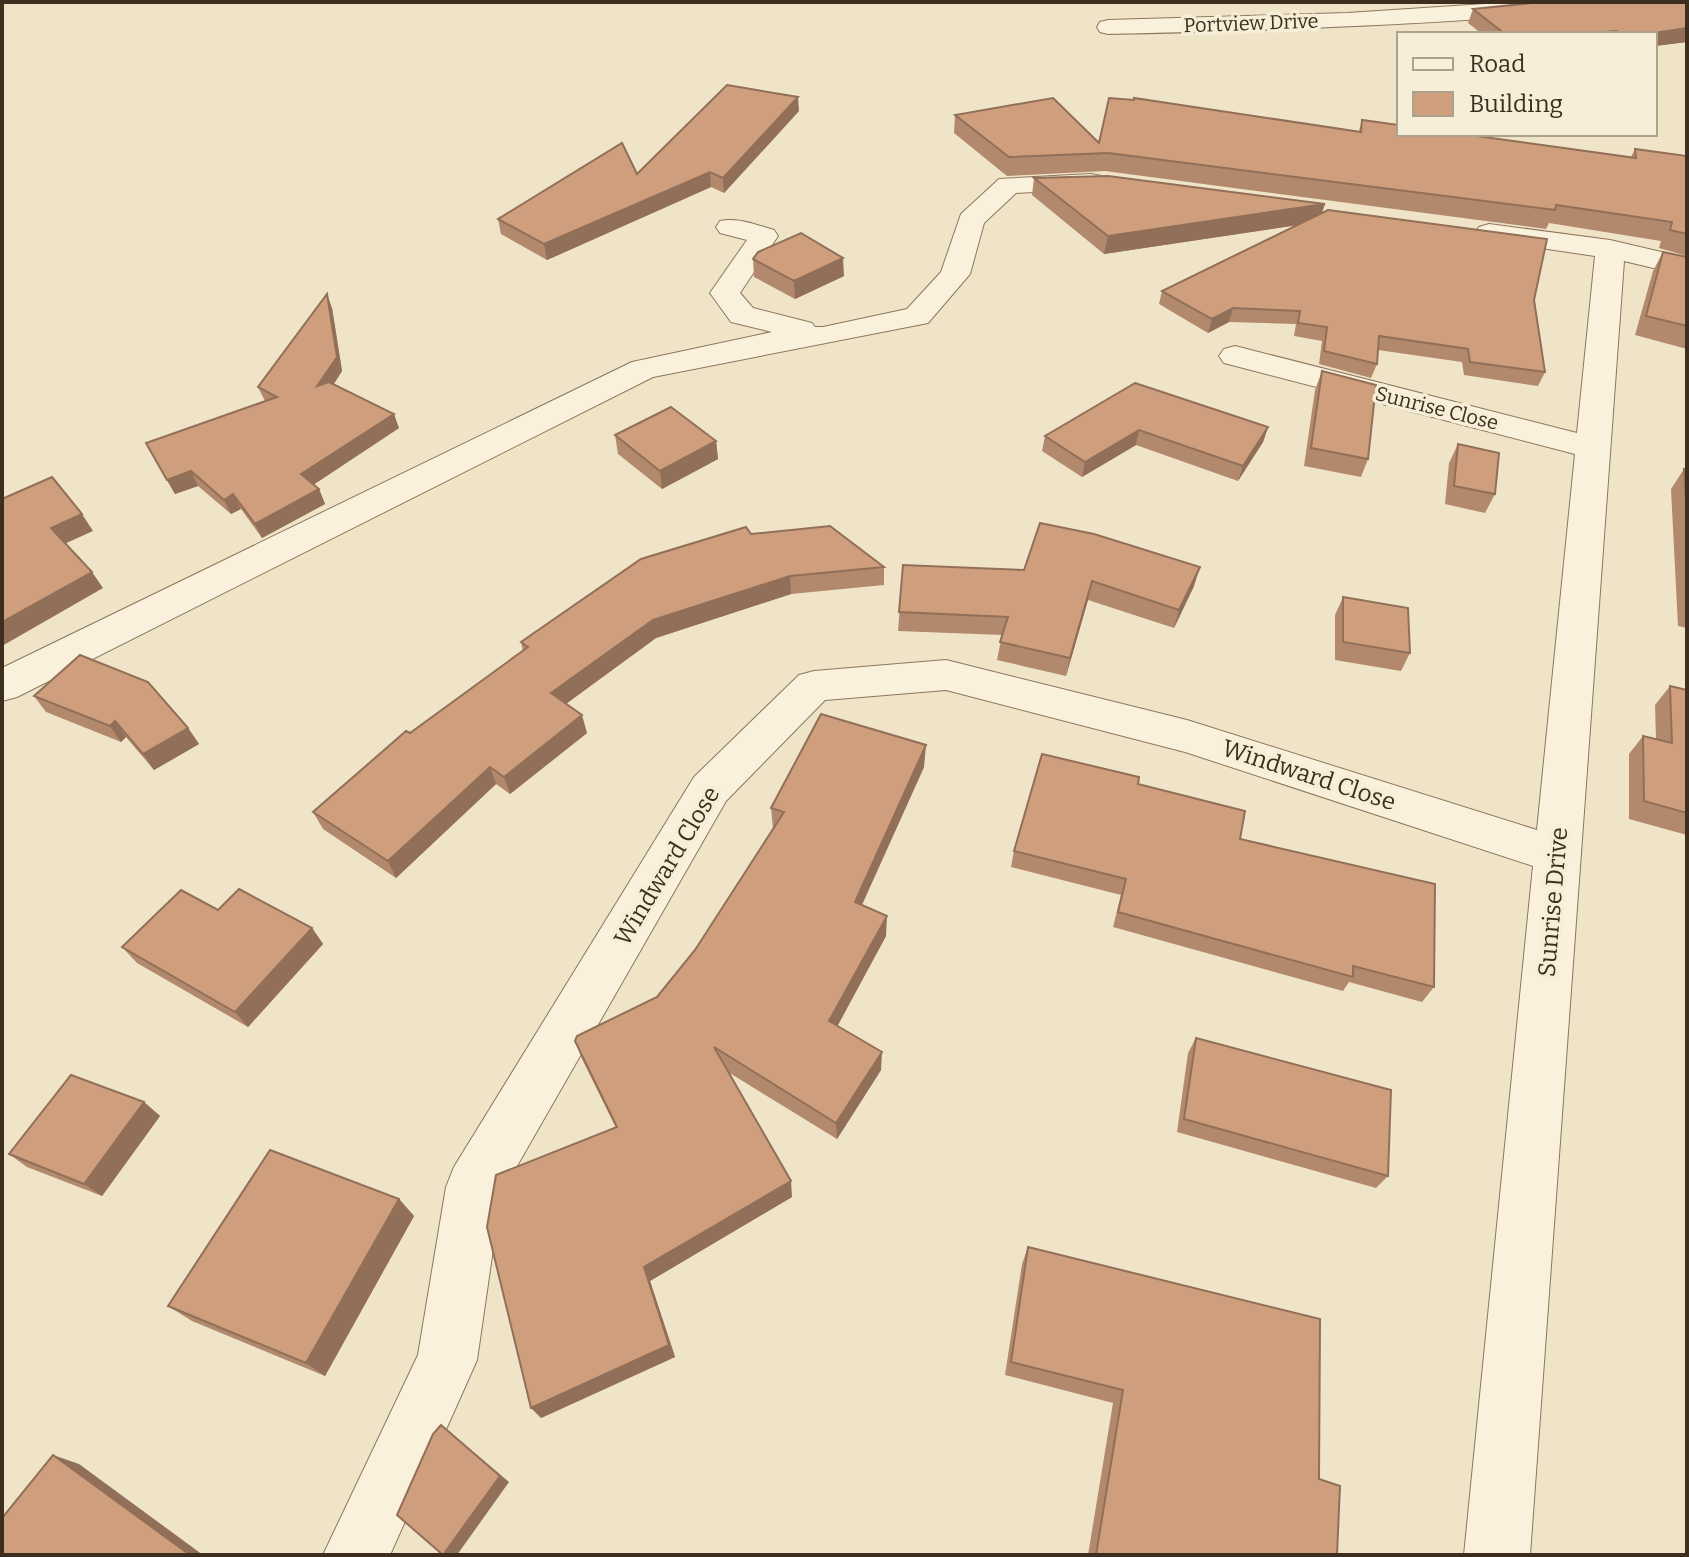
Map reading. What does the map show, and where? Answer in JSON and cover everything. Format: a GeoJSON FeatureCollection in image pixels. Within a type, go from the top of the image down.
{"type":"FeatureCollection","features":[{"type":"Feature","properties":{"kind":"street","name":"Portview Drive"},"geometry":{"type":"LineString","coordinates":[[1108,27],[1341,21],[1452,15],[1586,2]]}},
{"type":"Feature","properties":{"kind":"street"},"geometry":{"type":"LineString","coordinates":[[2,686],[643,369],[785,339],[823,336],[917,316],[955,274],[971,220],[1009,185],[1120,184]]}},
{"type":"Feature","properties":{"kind":"street"},"geometry":{"type":"LineString","coordinates":[[730,227],[764,236],[725,293],[742,315],[823,336]]}},
{"type":"Feature","properties":{"kind":"street"},"geometry":{"type":"LineString","coordinates":[[1468,230],[1610,249],[1687,267]]}},
{"type":"Feature","properties":{"kind":"street","name":"Sunrise Drive"},"geometry":{"type":"LineString","coordinates":[[1497,1555],[1610,249]]}},
{"type":"Feature","properties":{"kind":"street","name":"Sunrise Close"},"geometry":{"type":"LineString","coordinates":[[1235,356],[1592,448]]}},
{"type":"Feature","properties":{"kind":"street","name":"Windward Close"},"geometry":{"type":"LineString","coordinates":[[356,1555],[447,1360],[474,1187],[710,789],[814,686],[946,675],[1187,736],[1557,855]]}},
{"type":"Feature","properties":{"kind":"building"},"geometry":{"type":"Polygon","coordinates":[[[1542,2],[1687,2],[1687,28],[1657,32],[1502,32],[1473,9],[1542,2]]]}},
{"type":"Feature","properties":{"kind":"building"},"geometry":{"type":"Polygon","coordinates":[[[727,85],[798,97],[723,178],[710,172],[544,244],[498,219],[622,143],[637,174],[727,85]]]}},
{"type":"Feature","properties":{"kind":"building"},"geometry":{"type":"Polygon","coordinates":[[[1053,98],[1099,143],[1109,98],[1134,98],[1361,132],[1362,120],[1397,125],[1397,136],[1476,136],[1636,158],[1635,149],[1687,156],[1687,234],[1670,230],[1672,222],[1556,205],[1555,210],[1108,153],[1009,157],[955,115],[1053,98]]]}},
{"type":"Feature","properties":{"kind":"building"},"geometry":{"type":"Polygon","coordinates":[[[1108,176],[1325,204],[1108,236],[1034,178],[1108,176]]]}},
{"type":"Feature","properties":{"kind":"building"},"geometry":{"type":"Polygon","coordinates":[[[1328,210],[1547,239],[1534,300],[1545,372],[1470,362],[1468,349],[1379,336],[1377,364],[1324,351],[1327,327],[1298,323],[1300,311],[1233,308],[1212,319],[1162,291],[1328,210]]]}},
{"type":"Feature","properties":{"kind":"building"},"geometry":{"type":"Polygon","coordinates":[[[801,233],[843,258],[794,281],[753,259],[758,252],[801,233]]]}},
{"type":"Feature","properties":{"kind":"building"},"geometry":{"type":"Polygon","coordinates":[[[1663,252],[1687,257],[1687,326],[1646,316],[1663,252]]]}},
{"type":"Feature","properties":{"kind":"building"},"geometry":{"type":"Polygon","coordinates":[[[327,294],[337,357],[317,386],[329,382],[394,414],[301,474],[319,489],[255,524],[233,494],[224,500],[191,471],[167,480],[146,443],[277,397],[258,387],[327,294]]]}},
{"type":"Feature","properties":{"kind":"building"},"geometry":{"type":"Polygon","coordinates":[[[1322,371],[1376,385],[1368,459],[1311,448],[1322,371]]]}},
{"type":"Feature","properties":{"kind":"building"},"geometry":{"type":"Polygon","coordinates":[[[1135,383],[1268,427],[1243,466],[1139,430],[1085,462],[1045,436],[1135,383]]]}},
{"type":"Feature","properties":{"kind":"building"},"geometry":{"type":"Polygon","coordinates":[[[671,407],[716,441],[660,471],[615,435],[671,407]]]}},
{"type":"Feature","properties":{"kind":"building"},"geometry":{"type":"Polygon","coordinates":[[[1458,444],[1499,453],[1495,494],[1454,486],[1458,444]]]}},
{"type":"Feature","properties":{"kind":"building"},"geometry":{"type":"Polygon","coordinates":[[[1684,469],[1687,470],[1687,514],[1684,469]]]}},
{"type":"Feature","properties":{"kind":"building"},"geometry":{"type":"Polygon","coordinates":[[[52,477],[82,514],[51,528],[92,572],[2,622],[2,499],[52,477]]]}},
{"type":"Feature","properties":{"kind":"building"},"geometry":{"type":"Polygon","coordinates":[[[1040,523],[1094,534],[1200,567],[1179,610],[1092,581],[1070,658],[1000,642],[1008,617],[899,612],[903,565],[1024,570],[1040,523]]]}},
{"type":"Feature","properties":{"kind":"building"},"geometry":{"type":"Polygon","coordinates":[[[830,526],[884,567],[790,576],[653,620],[551,693],[582,715],[504,777],[490,767],[388,861],[313,812],[406,731],[410,733],[528,647],[521,642],[641,559],[746,527],[751,534],[830,526]]]}},
{"type":"Feature","properties":{"kind":"building"},"geometry":{"type":"Polygon","coordinates":[[[1343,597],[1408,608],[1410,653],[1343,642],[1343,597]]]}},
{"type":"Feature","properties":{"kind":"building"},"geometry":{"type":"Polygon","coordinates":[[[80,655],[148,682],[188,728],[143,754],[115,721],[110,726],[34,696],[80,655]]]}},
{"type":"Feature","properties":{"kind":"building"},"geometry":{"type":"Polygon","coordinates":[[[1670,686],[1687,690],[1687,813],[1644,801],[1643,736],[1672,743],[1670,686]]]}},
{"type":"Feature","properties":{"kind":"building"},"geometry":{"type":"Polygon","coordinates":[[[821,714],[926,745],[855,902],[887,916],[829,1021],[882,1052],[836,1123],[714,1047],[791,1181],[644,1267],[669,1345],[531,1408],[487,1227],[496,1175],[617,1127],[575,1041],[577,1036],[657,997],[695,950],[784,812],[771,808],[821,714]]]}},
{"type":"Feature","properties":{"kind":"building"},"geometry":{"type":"Polygon","coordinates":[[[1042,754],[1139,777],[1138,784],[1245,811],[1240,839],[1435,884],[1434,987],[1353,966],[1353,977],[1118,912],[1126,879],[1014,851],[1042,754]]]}},
{"type":"Feature","properties":{"kind":"building"},"geometry":{"type":"Polygon","coordinates":[[[239,889],[312,928],[235,1012],[122,947],[181,890],[218,910],[239,889]]]}},
{"type":"Feature","properties":{"kind":"building"},"geometry":{"type":"Polygon","coordinates":[[[1196,1038],[1391,1090],[1388,1176],[1184,1119],[1196,1038]]]}},
{"type":"Feature","properties":{"kind":"building"},"geometry":{"type":"Polygon","coordinates":[[[71,1075],[144,1102],[84,1184],[9,1154],[71,1075]]]}},
{"type":"Feature","properties":{"kind":"building"},"geometry":{"type":"Polygon","coordinates":[[[270,1150],[399,1199],[306,1363],[168,1306],[270,1150]]]}},
{"type":"Feature","properties":{"kind":"building"},"geometry":{"type":"Polygon","coordinates":[[[1028,1247],[1320,1319],[1319,1479],[1340,1486],[1337,1555],[1096,1555],[1123,1390],[1011,1362],[1028,1247]]]}},
{"type":"Feature","properties":{"kind":"building"},"geometry":{"type":"Polygon","coordinates":[[[441,1425],[500,1476],[443,1555],[397,1515],[433,1434],[441,1425]]]}},
{"type":"Feature","properties":{"kind":"building"},"geometry":{"type":"Polygon","coordinates":[[[53,1455],[190,1555],[2,1555],[2,1518],[53,1455]]]}}]}
